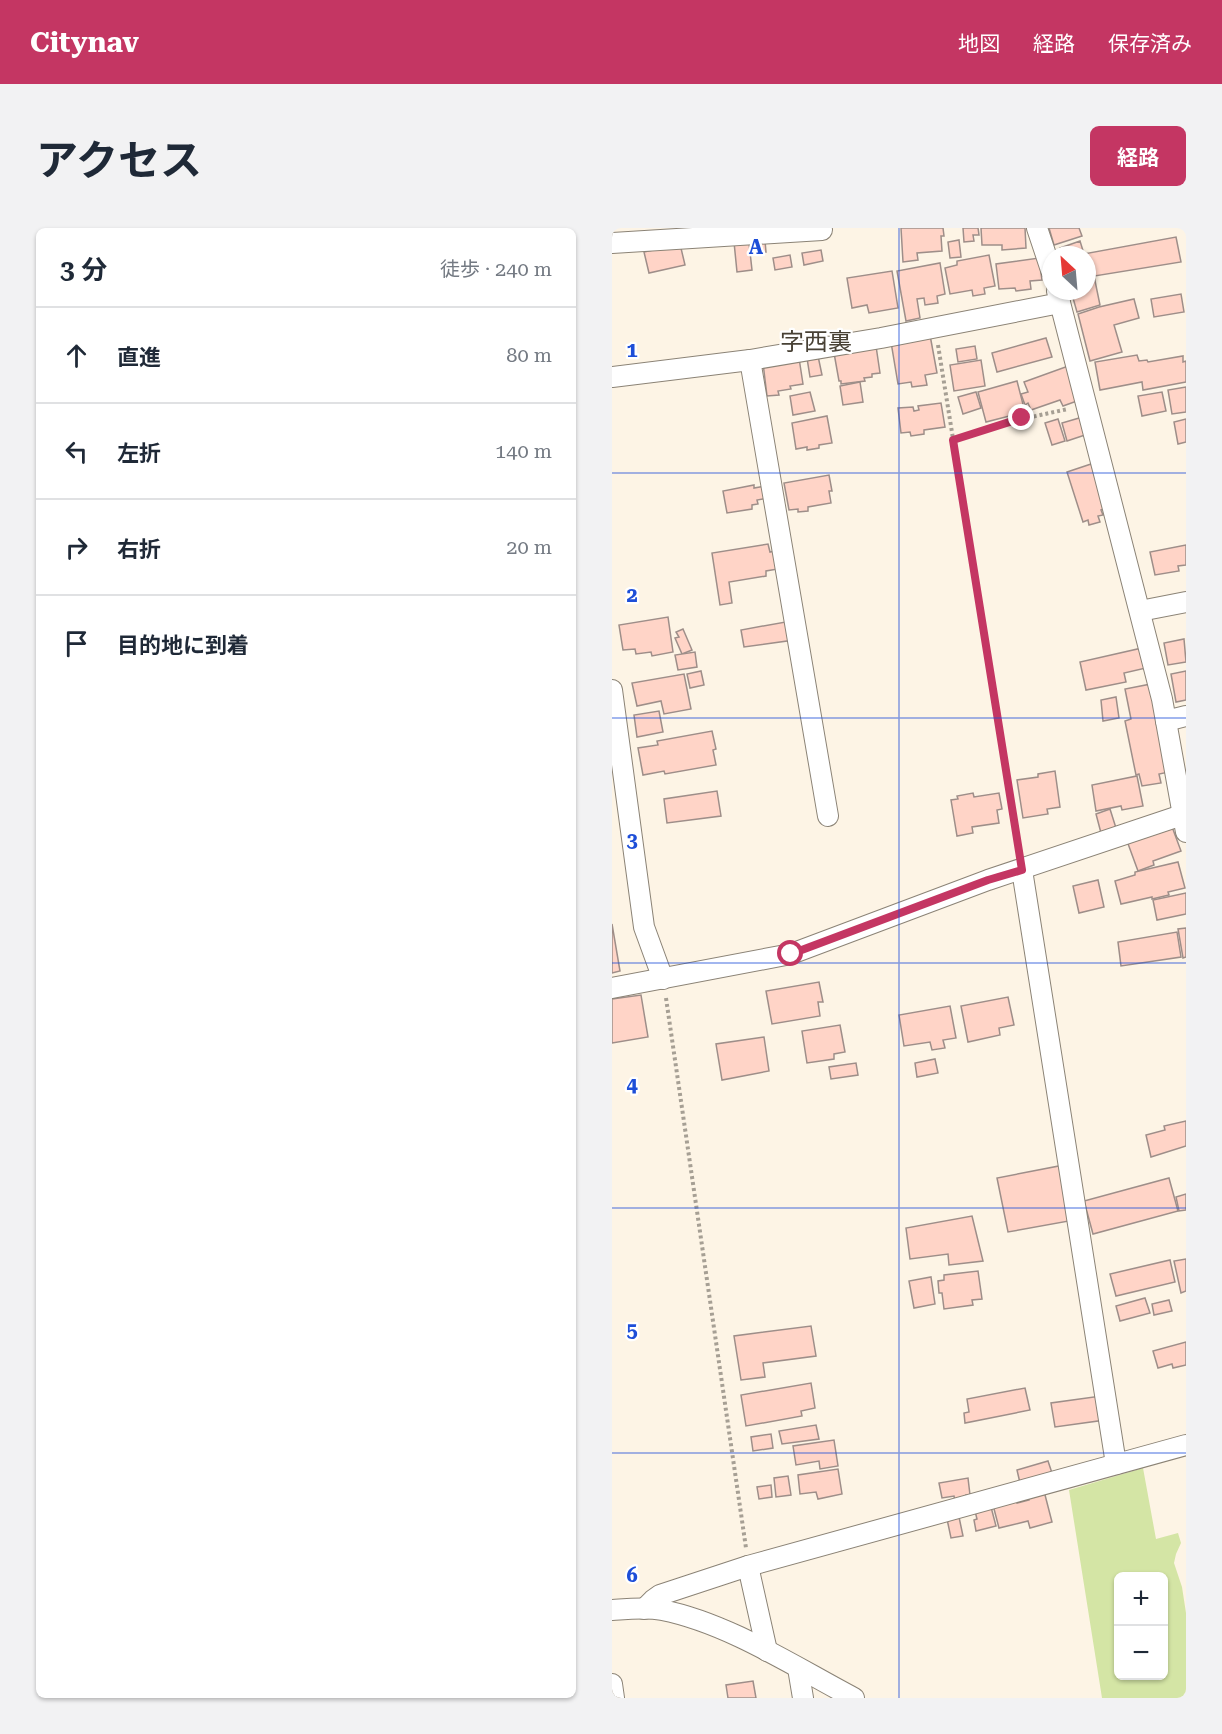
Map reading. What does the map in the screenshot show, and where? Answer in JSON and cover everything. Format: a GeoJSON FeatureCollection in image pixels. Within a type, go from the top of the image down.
{"type":"FeatureCollection","features":[{"type":"Feature","properties":{"kind":"street"},"geometry":{"type":"LineString","coordinates":[[612,243],[822,230],[821,228]]}},
{"type":"Feature","properties":{"kind":"street"},"geometry":{"type":"LineString","coordinates":[[1037,228],[1043,246]]}},
{"type":"Feature","properties":{"kind":"street"},"geometry":{"type":"LineString","coordinates":[[612,377],[750,360],[935,327],[1047,300]]}},
{"type":"Feature","properties":{"kind":"street"},"geometry":{"type":"LineString","coordinates":[[612,988],[791,954],[988,880],[1184,824],[1162,699],[1060,300]]}},
{"type":"Feature","properties":{"kind":"street"},"geometry":{"type":"LineString","coordinates":[[750,360],[828,816]]}},
{"type":"Feature","properties":{"kind":"street"},"geometry":{"type":"LineString","coordinates":[[1140,611],[1186,602]]}},
{"type":"Feature","properties":{"kind":"street"},"geometry":{"type":"LineString","coordinates":[[612,690],[644,927],[663,979]]}},
{"type":"Feature","properties":{"kind":"street"},"geometry":{"type":"LineString","coordinates":[[1166,720],[1186,717]]}},
{"type":"Feature","properties":{"kind":"street"},"geometry":{"type":"LineString","coordinates":[[1022,870],[1116,1464]]}},
{"type":"Feature","properties":{"kind":"street"},"geometry":{"type":"LineString","coordinates":[[644,1609],[660,1595],[748,1566],[1186,1445]]}},
{"type":"Feature","properties":{"kind":"street"},"geometry":{"type":"LineString","coordinates":[[748,1566],[767,1651]]}},
{"type":"Feature","properties":{"kind":"street"},"geometry":{"type":"LineString","coordinates":[[612,1610],[661,1610],[694,1619],[729,1632],[854,1698]]}},
{"type":"Feature","properties":{"kind":"street"},"geometry":{"type":"LineString","coordinates":[[798,1668],[802,1698]]}},
{"type":"Feature","properties":{"kind":"street"},"geometry":{"type":"LineString","coordinates":[[612,1684],[614,1698]]}},
{"type":"Feature","properties":{"kind":"path"},"geometry":{"type":"LineString","coordinates":[[935,327],[1022,870]]}},
{"type":"Feature","properties":{"kind":"path"},"geometry":{"type":"LineString","coordinates":[[953,440],[1022,418],[1086,405]]}},
{"type":"Feature","properties":{"kind":"path"},"geometry":{"type":"LineString","coordinates":[[663,979],[748,1566]]}},
{"type":"Feature","properties":{"kind":"green space"},"geometry":{"type":"Polygon","coordinates":[[[1143,1468],[1156,1539],[1178,1533],[1181,1543],[1174,1563],[1182,1587],[1186,1613],[1186,1698],[1102,1698],[1069,1490],[1143,1468]]]}},
{"type":"Feature","properties":{"kind":"building"},"geometry":{"type":"Polygon","coordinates":[[[901,228],[943,228],[942,251],[917,253],[918,260],[903,262],[901,228]]]}},
{"type":"Feature","properties":{"kind":"building"},"geometry":{"type":"Polygon","coordinates":[[[963,228],[978,228],[979,235],[973,235],[974,241],[964,242],[963,228]]]}},
{"type":"Feature","properties":{"kind":"building"},"geometry":{"type":"Polygon","coordinates":[[[981,228],[1025,228],[1026,248],[1002,250],[1002,245],[982,245],[981,228]]]}},
{"type":"Feature","properties":{"kind":"building"},"geometry":{"type":"Polygon","coordinates":[[[1049,228],[1079,228],[1082,236],[1054,245],[1049,228]]]}},
{"type":"Feature","properties":{"kind":"building"},"geometry":{"type":"Polygon","coordinates":[[[1176,237],[1181,262],[1096,276],[1096,252],[1176,237]]]}},
{"type":"Feature","properties":{"kind":"building"},"geometry":{"type":"Polygon","coordinates":[[[959,240],[961,257],[950,258],[948,242],[959,240]]]}},
{"type":"Feature","properties":{"kind":"building"},"geometry":{"type":"Polygon","coordinates":[[[765,241],[766,252],[753,254],[752,242],[765,241]]]}},
{"type":"Feature","properties":{"kind":"building"},"geometry":{"type":"Polygon","coordinates":[[[1080,241],[1082,246],[1066,246],[1080,241]]]}},
{"type":"Feature","properties":{"kind":"building"},"geometry":{"type":"Polygon","coordinates":[[[734,242],[749,243],[752,270],[737,272],[734,242]]]}},
{"type":"Feature","properties":{"kind":"building"},"geometry":{"type":"Polygon","coordinates":[[[680,244],[685,265],[649,273],[644,252],[680,244]]]}},
{"type":"Feature","properties":{"kind":"building"},"geometry":{"type":"Polygon","coordinates":[[[821,250],[823,261],[804,265],[802,253],[821,250]]]}},
{"type":"Feature","properties":{"kind":"building"},"geometry":{"type":"Polygon","coordinates":[[[790,255],[792,267],[775,270],[773,258],[790,255]]]}},
{"type":"Feature","properties":{"kind":"building"},"geometry":{"type":"Polygon","coordinates":[[[989,255],[995,286],[984,288],[985,294],[973,296],[972,290],[950,294],[945,268],[957,265],[957,261],[989,255]]]}},
{"type":"Feature","properties":{"kind":"building"},"geometry":{"type":"Polygon","coordinates":[[[1039,258],[1042,280],[1030,281],[1031,289],[1016,291],[1015,288],[999,289],[996,264],[1039,258]]]}},
{"type":"Feature","properties":{"kind":"building"},"geometry":{"type":"Polygon","coordinates":[[[940,263],[945,294],[937,296],[938,303],[925,305],[924,298],[917,299],[920,318],[906,321],[897,271],[940,263]]]}},
{"type":"Feature","properties":{"kind":"building"},"geometry":{"type":"Polygon","coordinates":[[[892,271],[898,308],[869,313],[867,305],[852,308],[847,278],[892,271]]]}},
{"type":"Feature","properties":{"kind":"building"},"geometry":{"type":"Polygon","coordinates":[[[1096,286],[1100,305],[1077,312],[1074,300],[1096,300],[1096,286]]]}},
{"type":"Feature","properties":{"kind":"building"},"geometry":{"type":"Polygon","coordinates":[[[1181,294],[1184,312],[1154,317],[1151,299],[1181,294]]]}},
{"type":"Feature","properties":{"kind":"building"},"geometry":{"type":"Polygon","coordinates":[[[1134,299],[1139,318],[1114,325],[1122,352],[1090,361],[1078,314],[1134,299]]]}},
{"type":"Feature","properties":{"kind":"building"},"geometry":{"type":"Polygon","coordinates":[[[930,335],[937,373],[925,375],[927,385],[912,387],[911,382],[898,384],[891,342],[930,335]]]}},
{"type":"Feature","properties":{"kind":"building"},"geometry":{"type":"Polygon","coordinates":[[[1046,338],[1052,357],[997,372],[992,353],[1046,338]]]}},
{"type":"Feature","properties":{"kind":"building"},"geometry":{"type":"Polygon","coordinates":[[[876,346],[880,373],[864,378],[865,381],[841,384],[834,353],[876,346]]]}},
{"type":"Feature","properties":{"kind":"building"},"geometry":{"type":"Polygon","coordinates":[[[975,346],[977,359],[958,362],[956,349],[975,346]]]}},
{"type":"Feature","properties":{"kind":"building"},"geometry":{"type":"Polygon","coordinates":[[[1137,355],[1139,361],[1147,360],[1148,362],[1183,356],[1183,362],[1186,361],[1186,382],[1143,390],[1142,382],[1100,390],[1095,362],[1137,355]]]}},
{"type":"Feature","properties":{"kind":"building"},"geometry":{"type":"Polygon","coordinates":[[[818,356],[822,375],[810,377],[807,358],[818,356]]]}},
{"type":"Feature","properties":{"kind":"building"},"geometry":{"type":"Polygon","coordinates":[[[799,358],[803,384],[778,391],[779,395],[767,396],[763,363],[799,358]]]}},
{"type":"Feature","properties":{"kind":"building"},"geometry":{"type":"Polygon","coordinates":[[[981,360],[985,386],[954,391],[950,365],[981,360]]]}},
{"type":"Feature","properties":{"kind":"building"},"geometry":{"type":"Polygon","coordinates":[[[1071,365],[1077,401],[1063,406],[1060,400],[1031,410],[1028,403],[1025,405],[1021,394],[1028,392],[1024,382],[1071,365]]]}},
{"type":"Feature","properties":{"kind":"building"},"geometry":{"type":"Polygon","coordinates":[[[1017,381],[1025,412],[986,422],[978,392],[1017,381]]]}},
{"type":"Feature","properties":{"kind":"building"},"geometry":{"type":"Polygon","coordinates":[[[860,382],[863,402],[843,405],[840,386],[860,382]]]}},
{"type":"Feature","properties":{"kind":"building"},"geometry":{"type":"Polygon","coordinates":[[[1186,387],[1186,412],[1172,414],[1168,390],[1186,387]]]}},
{"type":"Feature","properties":{"kind":"building"},"geometry":{"type":"Polygon","coordinates":[[[810,392],[815,411],[793,415],[790,396],[810,392]]]}},
{"type":"Feature","properties":{"kind":"building"},"geometry":{"type":"Polygon","coordinates":[[[976,392],[981,408],[963,414],[958,397],[976,392]]]}},
{"type":"Feature","properties":{"kind":"building"},"geometry":{"type":"Polygon","coordinates":[[[1162,392],[1166,411],[1142,416],[1138,396],[1162,392]]]}},
{"type":"Feature","properties":{"kind":"building"},"geometry":{"type":"Polygon","coordinates":[[[941,403],[945,427],[924,430],[924,434],[911,436],[910,432],[901,433],[898,408],[913,407],[914,411],[919,410],[918,406],[941,403]]]}},
{"type":"Feature","properties":{"kind":"building"},"geometry":{"type":"Polygon","coordinates":[[[827,416],[832,443],[807,450],[807,447],[796,449],[792,423],[827,416]]]}},
{"type":"Feature","properties":{"kind":"building"},"geometry":{"type":"Polygon","coordinates":[[[1086,416],[1091,433],[1067,441],[1062,423],[1086,416]]]}},
{"type":"Feature","properties":{"kind":"building"},"geometry":{"type":"Polygon","coordinates":[[[1058,419],[1065,441],[1052,445],[1045,423],[1058,419]]]}},
{"type":"Feature","properties":{"kind":"building"},"geometry":{"type":"Polygon","coordinates":[[[1186,419],[1186,442],[1178,444],[1174,422],[1186,419]]]}},
{"type":"Feature","properties":{"kind":"building"},"geometry":{"type":"Polygon","coordinates":[[[1091,464],[1106,508],[1101,510],[1103,515],[1098,516],[1100,522],[1089,525],[1088,520],[1083,522],[1067,472],[1091,464]]]}},
{"type":"Feature","properties":{"kind":"building"},"geometry":{"type":"Polygon","coordinates":[[[829,475],[832,491],[829,491],[831,503],[808,507],[808,511],[789,510],[784,483],[829,475]]]}},
{"type":"Feature","properties":{"kind":"building"},"geometry":{"type":"Polygon","coordinates":[[[754,485],[754,488],[766,486],[768,498],[757,500],[758,504],[752,505],[752,509],[727,513],[723,491],[754,485]]]}},
{"type":"Feature","properties":{"kind":"building"},"geometry":{"type":"Polygon","coordinates":[[[768,544],[770,552],[775,551],[778,569],[766,571],[766,576],[729,582],[732,603],[720,605],[712,553],[768,544]]]}},
{"type":"Feature","properties":{"kind":"building"},"geometry":{"type":"Polygon","coordinates":[[[1186,545],[1186,565],[1178,566],[1179,571],[1155,575],[1150,552],[1186,545]]]}},
{"type":"Feature","properties":{"kind":"building"},"geometry":{"type":"Polygon","coordinates":[[[668,617],[673,652],[652,656],[651,652],[636,654],[635,649],[623,650],[619,625],[668,617]]]}},
{"type":"Feature","properties":{"kind":"building"},"geometry":{"type":"Polygon","coordinates":[[[791,621],[794,640],[744,647],[741,630],[791,621]]]}},
{"type":"Feature","properties":{"kind":"building"},"geometry":{"type":"Polygon","coordinates":[[[683,629],[692,650],[682,654],[675,638],[679,637],[676,632],[683,629]]]}},
{"type":"Feature","properties":{"kind":"building"},"geometry":{"type":"Polygon","coordinates":[[[1184,639],[1186,662],[1168,665],[1164,643],[1184,639]]]}},
{"type":"Feature","properties":{"kind":"building"},"geometry":{"type":"Polygon","coordinates":[[[1142,648],[1146,668],[1124,673],[1126,682],[1086,690],[1080,662],[1142,648]]]}},
{"type":"Feature","properties":{"kind":"building"},"geometry":{"type":"Polygon","coordinates":[[[695,652],[697,667],[678,670],[675,655],[695,652]]]}},
{"type":"Feature","properties":{"kind":"building"},"geometry":{"type":"Polygon","coordinates":[[[701,671],[704,685],[690,688],[687,674],[701,671]]]}},
{"type":"Feature","properties":{"kind":"building"},"geometry":{"type":"Polygon","coordinates":[[[1186,671],[1186,700],[1176,702],[1171,674],[1186,671]]]}},
{"type":"Feature","properties":{"kind":"building"},"geometry":{"type":"Polygon","coordinates":[[[684,674],[691,709],[664,714],[661,701],[637,706],[632,683],[684,674]]]}},
{"type":"Feature","properties":{"kind":"building"},"geometry":{"type":"Polygon","coordinates":[[[1151,684],[1169,772],[1159,774],[1161,783],[1142,786],[1139,774],[1136,775],[1125,721],[1131,719],[1125,689],[1151,684]]]}},
{"type":"Feature","properties":{"kind":"building"},"geometry":{"type":"Polygon","coordinates":[[[1116,697],[1119,718],[1103,721],[1101,700],[1116,697]]]}},
{"type":"Feature","properties":{"kind":"building"},"geometry":{"type":"Polygon","coordinates":[[[659,711],[663,732],[637,737],[634,715],[659,711]]]}},
{"type":"Feature","properties":{"kind":"building"},"geometry":{"type":"Polygon","coordinates":[[[712,731],[716,749],[713,750],[716,765],[665,774],[664,771],[643,775],[638,748],[658,745],[657,741],[712,731]]]}},
{"type":"Feature","properties":{"kind":"building"},"geometry":{"type":"Polygon","coordinates":[[[1055,771],[1060,807],[1047,809],[1048,814],[1023,818],[1017,780],[1038,777],[1038,774],[1055,771]]]}},
{"type":"Feature","properties":{"kind":"building"},"geometry":{"type":"Polygon","coordinates":[[[1137,776],[1143,806],[1122,810],[1121,806],[1096,811],[1092,785],[1137,776]]]}},
{"type":"Feature","properties":{"kind":"building"},"geometry":{"type":"Polygon","coordinates":[[[717,791],[721,816],[667,823],[664,799],[717,791]]]}},
{"type":"Feature","properties":{"kind":"building"},"geometry":{"type":"Polygon","coordinates":[[[973,793],[974,797],[999,793],[1002,809],[997,810],[999,823],[972,827],[973,833],[957,836],[951,800],[958,799],[957,796],[973,793]]]}},
{"type":"Feature","properties":{"kind":"building"},"geometry":{"type":"Polygon","coordinates":[[[1110,809],[1116,828],[1101,833],[1096,814],[1110,809]]]}},
{"type":"Feature","properties":{"kind":"building"},"geometry":{"type":"Polygon","coordinates":[[[1171,824],[1181,851],[1153,861],[1154,865],[1138,871],[1127,841],[1171,824]]]}},
{"type":"Feature","properties":{"kind":"building"},"geometry":{"type":"Polygon","coordinates":[[[1178,862],[1185,888],[1168,892],[1169,895],[1121,904],[1115,881],[1135,875],[1135,872],[1178,862]]]}},
{"type":"Feature","properties":{"kind":"building"},"geometry":{"type":"Polygon","coordinates":[[[1098,880],[1104,907],[1079,913],[1073,886],[1098,880]]]}},
{"type":"Feature","properties":{"kind":"building"},"geometry":{"type":"Polygon","coordinates":[[[1186,893],[1186,914],[1157,920],[1153,900],[1186,893]]]}},
{"type":"Feature","properties":{"kind":"building"},"geometry":{"type":"Polygon","coordinates":[[[612,924],[620,971],[612,973],[612,924]]]}},
{"type":"Feature","properties":{"kind":"building"},"geometry":{"type":"Polygon","coordinates":[[[1186,928],[1186,957],[1183,958],[1178,929],[1186,928]]]}},
{"type":"Feature","properties":{"kind":"building"},"geometry":{"type":"Polygon","coordinates":[[[1177,932],[1181,957],[1121,966],[1118,942],[1177,932]]]}},
{"type":"Feature","properties":{"kind":"building"},"geometry":{"type":"Polygon","coordinates":[[[819,982],[823,1002],[818,1002],[820,1016],[772,1024],[766,991],[819,982]]]}},
{"type":"Feature","properties":{"kind":"building"},"geometry":{"type":"Polygon","coordinates":[[[641,995],[648,1037],[612,1043],[612,999],[641,995]]]}},
{"type":"Feature","properties":{"kind":"building"},"geometry":{"type":"Polygon","coordinates":[[[1008,997],[1014,1025],[999,1028],[1000,1035],[968,1042],[961,1006],[1008,997]]]}},
{"type":"Feature","properties":{"kind":"building"},"geometry":{"type":"Polygon","coordinates":[[[950,1006],[956,1038],[943,1040],[945,1048],[932,1050],[930,1042],[904,1046],[899,1015],[950,1006]]]}},
{"type":"Feature","properties":{"kind":"building"},"geometry":{"type":"Polygon","coordinates":[[[840,1025],[845,1052],[834,1054],[834,1059],[807,1063],[802,1031],[840,1025]]]}},
{"type":"Feature","properties":{"kind":"building"},"geometry":{"type":"Polygon","coordinates":[[[764,1037],[769,1071],[722,1080],[716,1044],[764,1037]]]}},
{"type":"Feature","properties":{"kind":"building"},"geometry":{"type":"Polygon","coordinates":[[[935,1059],[938,1073],[917,1077],[915,1063],[935,1059]]]}},
{"type":"Feature","properties":{"kind":"building"},"geometry":{"type":"Polygon","coordinates":[[[856,1063],[858,1075],[831,1079],[829,1067],[856,1063]]]}},
{"type":"Feature","properties":{"kind":"building"},"geometry":{"type":"Polygon","coordinates":[[[1186,1121],[1186,1146],[1151,1157],[1146,1135],[1165,1130],[1164,1126],[1186,1121]]]}},
{"type":"Feature","properties":{"kind":"building"},"geometry":{"type":"Polygon","coordinates":[[[1059,1166],[1069,1221],[1008,1232],[997,1178],[1059,1166]]]}},
{"type":"Feature","properties":{"kind":"building"},"geometry":{"type":"Polygon","coordinates":[[[1169,1178],[1178,1211],[1093,1234],[1084,1201],[1169,1178]]]}},
{"type":"Feature","properties":{"kind":"building"},"geometry":{"type":"Polygon","coordinates":[[[1186,1194],[1186,1210],[1179,1211],[1176,1197],[1186,1194]]]}},
{"type":"Feature","properties":{"kind":"building"},"geometry":{"type":"Polygon","coordinates":[[[972,1216],[983,1261],[949,1265],[948,1254],[910,1259],[906,1228],[972,1216]]]}},
{"type":"Feature","properties":{"kind":"building"},"geometry":{"type":"Polygon","coordinates":[[[1186,1259],[1186,1291],[1181,1293],[1174,1261],[1186,1259]]]}},
{"type":"Feature","properties":{"kind":"building"},"geometry":{"type":"Polygon","coordinates":[[[1170,1260],[1175,1282],[1116,1296],[1110,1274],[1170,1260]]]}},
{"type":"Feature","properties":{"kind":"building"},"geometry":{"type":"Polygon","coordinates":[[[978,1271],[982,1299],[972,1300],[973,1305],[944,1309],[938,1281],[944,1280],[944,1275],[978,1271]]]}},
{"type":"Feature","properties":{"kind":"building"},"geometry":{"type":"Polygon","coordinates":[[[931,1277],[935,1304],[914,1308],[909,1281],[931,1277]]]}},
{"type":"Feature","properties":{"kind":"building"},"geometry":{"type":"Polygon","coordinates":[[[1145,1298],[1150,1313],[1120,1321],[1116,1306],[1145,1298]]]}},
{"type":"Feature","properties":{"kind":"building"},"geometry":{"type":"Polygon","coordinates":[[[1169,1300],[1172,1311],[1154,1315],[1152,1304],[1169,1300]]]}},
{"type":"Feature","properties":{"kind":"building"},"geometry":{"type":"Polygon","coordinates":[[[811,1326],[816,1356],[763,1363],[765,1377],[741,1380],[734,1336],[811,1326]]]}},
{"type":"Feature","properties":{"kind":"building"},"geometry":{"type":"Polygon","coordinates":[[[1186,1342],[1186,1365],[1173,1368],[1172,1364],[1158,1368],[1153,1351],[1186,1342]]]}},
{"type":"Feature","properties":{"kind":"building"},"geometry":{"type":"Polygon","coordinates":[[[811,1383],[815,1408],[801,1411],[802,1416],[746,1426],[741,1395],[811,1383]]]}},
{"type":"Feature","properties":{"kind":"building"},"geometry":{"type":"Polygon","coordinates":[[[1025,1388],[1030,1410],[965,1423],[964,1413],[969,1412],[967,1399],[1025,1388]]]}},
{"type":"Feature","properties":{"kind":"building"},"geometry":{"type":"Polygon","coordinates":[[[1101,1396],[1105,1420],[1055,1427],[1051,1403],[1101,1396]]]}},
{"type":"Feature","properties":{"kind":"building"},"geometry":{"type":"Polygon","coordinates":[[[816,1425],[819,1439],[782,1444],[779,1431],[816,1425]]]}},
{"type":"Feature","properties":{"kind":"building"},"geometry":{"type":"Polygon","coordinates":[[[771,1434],[773,1448],[753,1451],[751,1437],[771,1434]]]}},
{"type":"Feature","properties":{"kind":"building"},"geometry":{"type":"Polygon","coordinates":[[[834,1440],[838,1466],[820,1469],[819,1461],[796,1465],[793,1446],[834,1440]]]}},
{"type":"Feature","properties":{"kind":"building"},"geometry":{"type":"Polygon","coordinates":[[[1048,1461],[1052,1473],[1020,1483],[1017,1470],[1048,1461]]]}},
{"type":"Feature","properties":{"kind":"building"},"geometry":{"type":"Polygon","coordinates":[[[838,1469],[842,1494],[818,1499],[816,1492],[800,1494],[798,1475],[838,1469]]]}},
{"type":"Feature","properties":{"kind":"building"},"geometry":{"type":"Polygon","coordinates":[[[788,1476],[791,1495],[776,1497],[774,1478],[788,1476]]]}},
{"type":"Feature","properties":{"kind":"building"},"geometry":{"type":"Polygon","coordinates":[[[968,1478],[970,1495],[966,1495],[967,1499],[955,1501],[954,1496],[942,1498],[939,1483],[968,1478]]]}},
{"type":"Feature","properties":{"kind":"building"},"geometry":{"type":"Polygon","coordinates":[[[771,1485],[772,1497],[759,1499],[757,1487],[771,1485]]]}},
{"type":"Feature","properties":{"kind":"building"},"geometry":{"type":"Polygon","coordinates":[[[1044,1491],[1052,1522],[1030,1528],[1028,1521],[999,1528],[993,1505],[1016,1499],[1017,1503],[1029,1500],[1028,1495],[1044,1491]]]}},
{"type":"Feature","properties":{"kind":"building"},"geometry":{"type":"Polygon","coordinates":[[[991,1507],[996,1526],[976,1531],[975,1511],[991,1507]]]}},
{"type":"Feature","properties":{"kind":"building"},"geometry":{"type":"Polygon","coordinates":[[[959,1517],[963,1536],[951,1538],[947,1519],[959,1517]]]}},
{"type":"Feature","properties":{"kind":"building"},"geometry":{"type":"Polygon","coordinates":[[[753,1681],[756,1698],[728,1698],[726,1685],[753,1681]]]}},
{"type":"Feature","properties":{"kind":"district","name":"字西裏"},"geometry":{"type":"Point","coordinates":[816,342]}},
{"type":"Feature","properties":{"kind":"route"},"geometry":{"type":"LineString","coordinates":[[791,954],[988,880],[1022,870],[953,440],[1022,418]]}}]}
